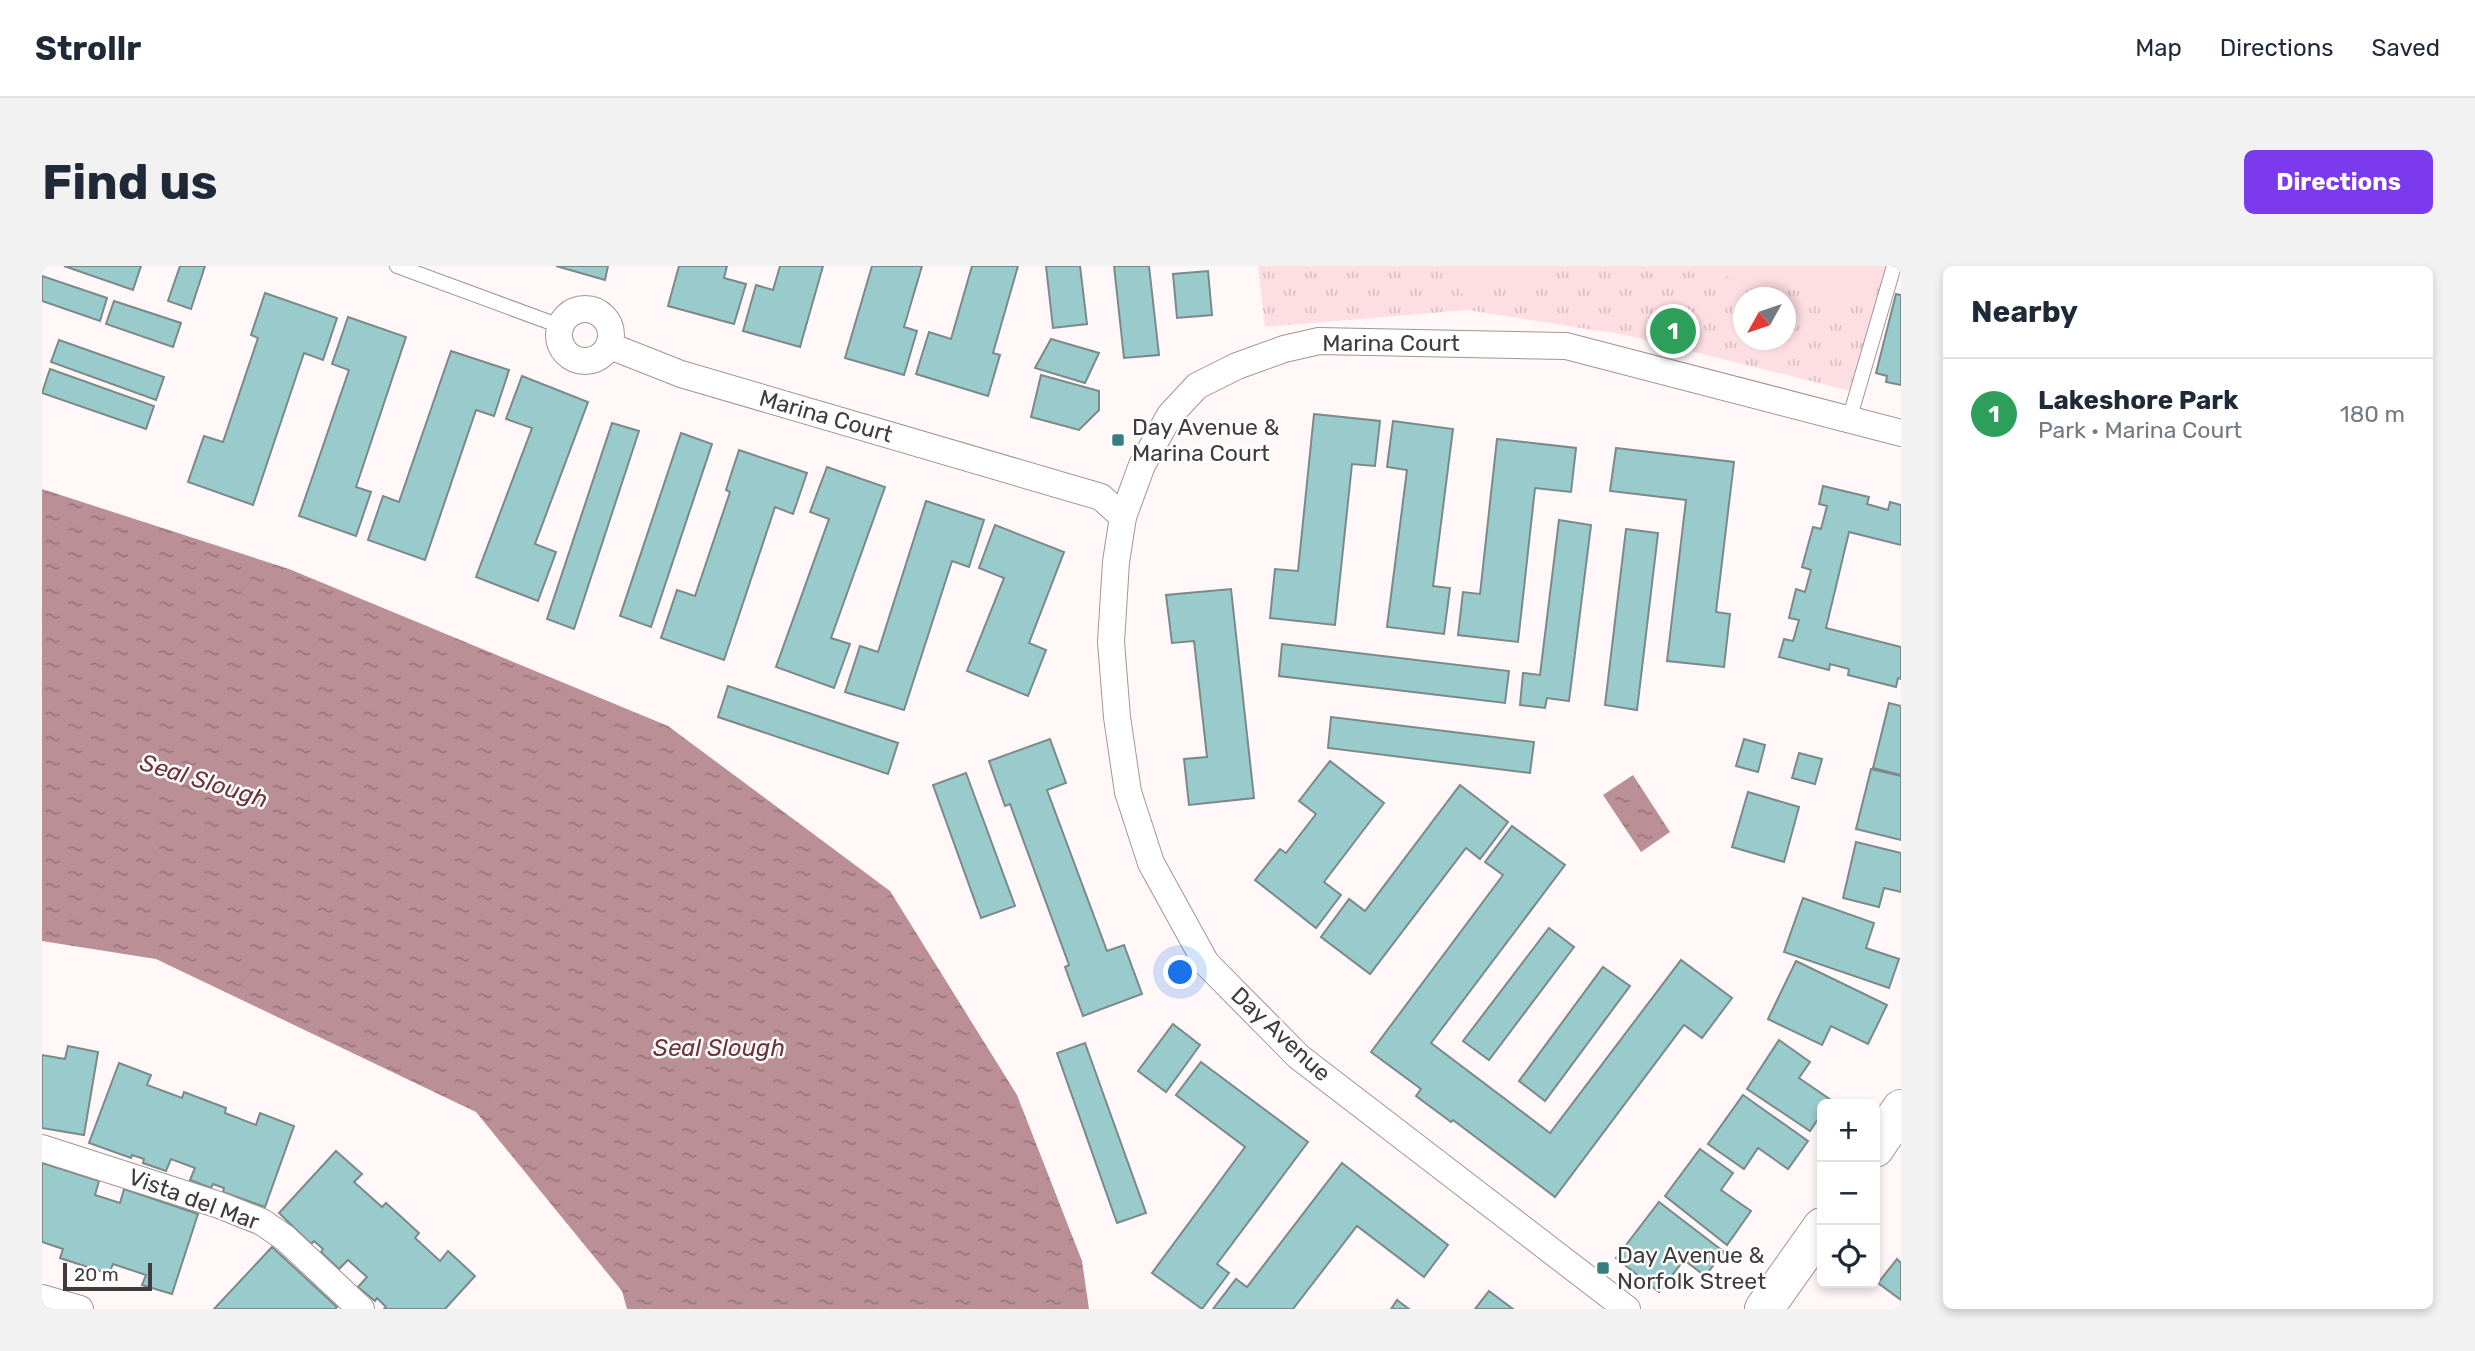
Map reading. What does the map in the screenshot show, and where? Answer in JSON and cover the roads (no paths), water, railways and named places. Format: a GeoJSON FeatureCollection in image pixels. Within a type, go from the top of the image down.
{"type":"FeatureCollection","features":[{"type":"Feature","properties":{"kind":"main road"},"geometry":{"type":"LineString","coordinates":[[1880,1140],[1901,1109]]}},
{"type":"Feature","properties":{"kind":"main road"},"geometry":{"type":"LineString","coordinates":[[1763,1309],[1817,1234]]}},
{"type":"Feature","properties":{"kind":"street"},"geometry":{"type":"LineString","coordinates":[[581,309],[595,311],[606,319],[612,332],[610,346],[599,358],[583,362],[568,356],[559,343],[560,326],[568,315],[581,309]]}},
{"type":"Feature","properties":{"kind":"street","name":"Marina Court"},"geometry":{"type":"LineString","coordinates":[[610,346],[681,374],[1101,497],[1123,517],[1142,465],[1164,425],[1197,386],[1237,366],[1284,349],[1319,341],[1566,346],[1901,433]]}},
{"type":"Feature","properties":{"kind":"street","name":"Day Avenue"},"geometry":{"type":"LineString","coordinates":[[1123,517],[1116,562],[1111,642],[1117,717],[1128,792],[1151,863],[1206,963],[1299,1057],[1627,1309]]}},
{"type":"Feature","properties":{"kind":"street","name":"Vista del Mar"},"geometry":{"type":"LineString","coordinates":[[42,1148],[219,1205],[262,1222],[285,1238],[361,1309]]}},
{"type":"Feature","properties":{"kind":"street"},"geometry":{"type":"LineString","coordinates":[[42,1298],[80,1309]]}},
{"type":"Feature","properties":{"kind":"lane"},"geometry":{"type":"LineString","coordinates":[[397,266],[560,326]]}},
{"type":"Feature","properties":{"kind":"lane"},"geometry":{"type":"LineString","coordinates":[[1849,420],[1894,266]]}},
{"type":"Feature","properties":{"kind":"water","name":"Seal Slough"},"geometry":{"type":"Polygon","coordinates":[[[42,489],[289,569],[668,726],[890,891],[1017,1095],[1082,1261],[1089,1309],[627,1309],[622,1291],[476,1112],[156,959],[42,941],[42,489]]]}},
{"type":"Feature","properties":{"kind":"water"},"geometry":{"type":"Polygon","coordinates":[[[1633,775],[1670,832],[1641,852],[1603,795],[1633,775]]]}},
{"type":"Feature","properties":{"kind":"place","name":"Lakeshore Park"},"geometry":{"type":"Point","coordinates":[1673,331]}},
{"type":"Feature","properties":{"kind":"place","name":"Day Avenue & Marina Court"},"geometry":{"type":"Point","coordinates":[1118,440]}},
{"type":"Feature","properties":{"kind":"place","name":"Day Avenue & Norfolk Street"},"geometry":{"type":"Point","coordinates":[1603,1268]}}]}
